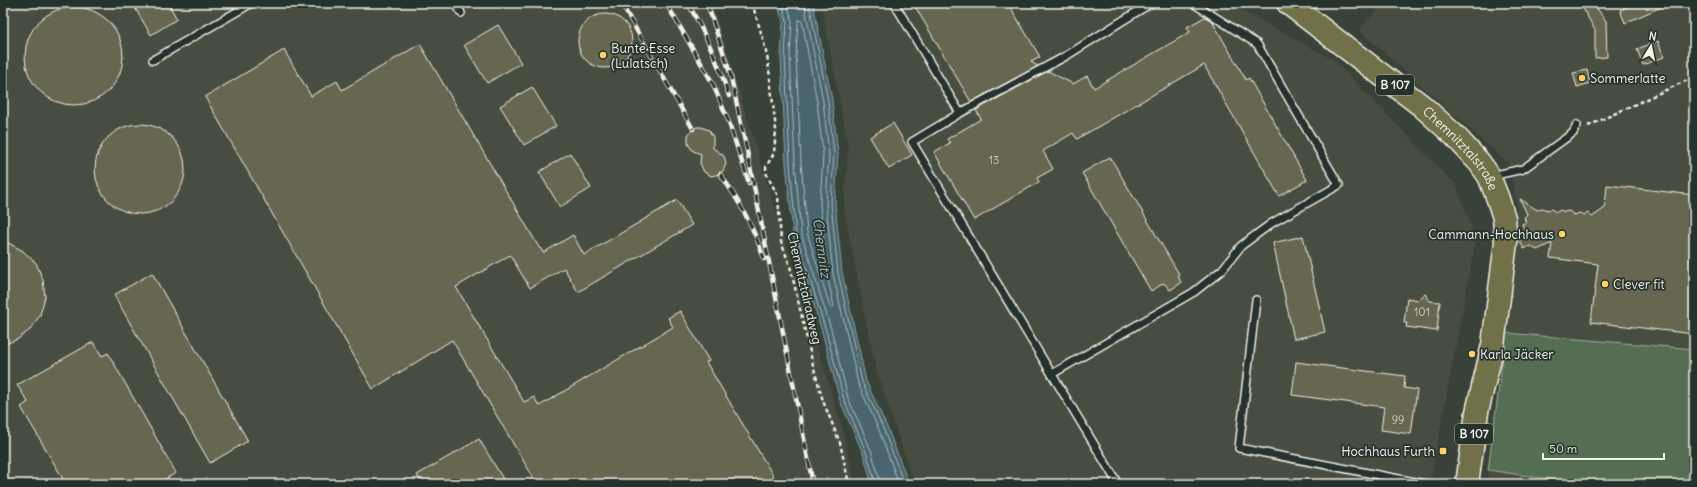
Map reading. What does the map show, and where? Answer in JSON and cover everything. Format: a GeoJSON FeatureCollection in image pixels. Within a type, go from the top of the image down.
{"type":"FeatureCollection","features":[{"type":"Feature","properties":{"kind":"main road","name":"Chemnitztalstraße"},"geometry":{"type":"LineString","coordinates":[[1288,3],[1422,106],[1455,136],[1479,162],[1489,176],[1498,199],[1504,218],[1506,242],[1493,345],[1477,412],[1467,484]]}},
{"type":"Feature","properties":{"kind":"lane"},"geometry":{"type":"LineString","coordinates":[[153,60],[252,3]]}},
{"type":"Feature","properties":{"kind":"lane"},"geometry":{"type":"LineString","coordinates":[[456,3],[461,13]]}},
{"type":"Feature","properties":{"kind":"lane"},"geometry":{"type":"LineString","coordinates":[[894,3],[960,113]]}},
{"type":"Feature","properties":{"kind":"lane"},"geometry":{"type":"LineString","coordinates":[[1118,484],[912,142],[960,113],[1066,56],[1151,3]]}},
{"type":"Feature","properties":{"kind":"lane"},"geometry":{"type":"LineString","coordinates":[[1052,374],[1194,292],[1222,270],[1241,246],[1272,223],[1339,185],[1257,44],[1193,3]]}},
{"type":"Feature","properties":{"kind":"lane"},"geometry":{"type":"LineString","coordinates":[[1489,176],[1523,169],[1573,133],[1577,125]]}},
{"type":"Feature","properties":{"kind":"lane"},"geometry":{"type":"LineString","coordinates":[[1256,300],[1239,448],[1426,484]]}},
{"type":"Feature","properties":{"kind":"path","name":"Chemnitztalradweg"},"geometry":{"type":"LineString","coordinates":[[752,3],[768,61],[776,130],[774,153],[766,167],[766,173],[778,196],[781,242],[790,266],[823,401],[840,443],[849,484]]}},
{"type":"Feature","properties":{"kind":"path"},"geometry":{"type":"LineString","coordinates":[[1573,133],[1694,77]]}},
{"type":"Feature","properties":{"kind":"shaded area"},"geometry":{"type":"Polygon","coordinates":[[[3,3],[712,3],[842,427],[856,484],[3,484],[3,3]]]}},
{"type":"Feature","properties":{"kind":"shaded area"},"geometry":{"type":"Polygon","coordinates":[[[821,3],[1228,3],[1333,59],[1456,185],[1476,239],[1430,484],[914,484],[875,366],[844,210],[848,146],[821,3]]]}},
{"type":"Feature","properties":{"kind":"shaded area"},"geometry":{"type":"Polygon","coordinates":[[[1384,3],[1694,3],[1694,349],[1506,333],[1517,207],[1509,164],[1359,30],[1384,3]]]}},
{"type":"Feature","properties":{"kind":"shaded area"},"geometry":{"type":"Polygon","coordinates":[[[1488,470],[1581,484],[1487,484],[1488,470]]]}},
{"type":"Feature","properties":{"kind":"green space"},"geometry":{"type":"Polygon","coordinates":[[[1506,333],[1694,349],[1694,484],[1581,484],[1488,470],[1506,333]]]}},
{"type":"Feature","properties":{"kind":"water","name":"Chemnitz"},"geometry":{"type":"Polygon","coordinates":[[[777,3],[813,3],[832,100],[838,154],[835,203],[842,272],[866,381],[887,427],[909,484],[872,484],[863,453],[840,401],[822,332],[793,235],[786,163],[781,56],[783,22],[777,3]]]}},
{"type":"Feature","properties":{"kind":"building"},"geometry":{"type":"Polygon","coordinates":[[[132,3],[168,3],[177,19],[151,35],[132,3]]]}},
{"type":"Feature","properties":{"kind":"building"},"geometry":{"type":"Polygon","coordinates":[[[913,3],[1008,3],[1040,57],[1031,62],[1038,66],[971,102],[913,3]]]}},
{"type":"Feature","properties":{"kind":"building"},"geometry":{"type":"Polygon","coordinates":[[[1580,3],[1593,3],[1606,21],[1607,57],[1595,58],[1595,30],[1580,3]]]}},
{"type":"Feature","properties":{"kind":"building"},"geometry":{"type":"Polygon","coordinates":[[[1635,3],[1670,3],[1625,23],[1620,10],[1635,3]]]}},
{"type":"Feature","properties":{"kind":"building"},"geometry":{"type":"Polygon","coordinates":[[[74,7],[84,8],[101,15],[115,29],[122,46],[122,66],[115,83],[101,97],[84,104],[74,105],[64,104],[47,97],[33,83],[26,66],[25,56],[26,46],[33,29],[47,15],[64,8],[74,7]]]}},
{"type":"Feature","properties":{"kind":"building"},"geometry":{"type":"Polygon","coordinates":[[[605,14],[615,16],[624,22],[630,31],[632,41],[630,51],[624,60],[615,66],[605,68],[595,66],[586,60],[580,51],[578,41],[580,31],[586,22],[595,16],[605,14]]]}},
{"type":"Feature","properties":{"kind":"building"},"geometry":{"type":"Polygon","coordinates":[[[1205,17],[1212,21],[1246,80],[1249,78],[1307,180],[1279,196],[1204,65],[1077,139],[1073,133],[1043,151],[1053,169],[1037,178],[1039,182],[974,220],[934,152],[950,143],[947,139],[981,119],[976,110],[1048,71],[1073,84],[1087,76],[1094,88],[1190,32],[1187,27],[1205,17]]]}},
{"type":"Feature","properties":{"kind":"building"},"geometry":{"type":"Polygon","coordinates":[[[498,25],[521,63],[487,83],[464,45],[498,25]]]}},
{"type":"Feature","properties":{"kind":"building"},"geometry":{"type":"Polygon","coordinates":[[[1658,41],[1664,57],[1643,65],[1637,49],[1658,41]]]}},
{"type":"Feature","properties":{"kind":"building"},"geometry":{"type":"Polygon","coordinates":[[[420,44],[543,253],[573,235],[584,255],[677,200],[692,225],[578,292],[564,268],[530,288],[510,255],[456,287],[524,402],[534,397],[539,406],[673,327],[668,318],[680,311],[709,361],[706,362],[778,484],[537,484],[452,340],[373,389],[205,97],[284,50],[311,96],[337,81],[342,90],[420,44]]]}},
{"type":"Feature","properties":{"kind":"building","name":"Sommerlatte"},"geometry":{"type":"Polygon","coordinates":[[[1587,70],[1590,83],[1577,87],[1573,73],[1587,70]]]}},
{"type":"Feature","properties":{"kind":"building"},"geometry":{"type":"Polygon","coordinates":[[[532,87],[556,126],[524,145],[500,106],[532,87]]]}},
{"type":"Feature","properties":{"kind":"building"},"geometry":{"type":"Polygon","coordinates":[[[893,123],[912,155],[889,169],[870,137],[893,123]]]}},
{"type":"Feature","properties":{"kind":"building"},"geometry":{"type":"Polygon","coordinates":[[[140,124],[157,128],[172,137],[181,152],[185,169],[181,186],[172,201],[157,210],[140,214],[123,210],[108,201],[99,186],[95,169],[99,152],[108,137],[123,128],[140,124]]]}},
{"type":"Feature","properties":{"kind":"building"},"geometry":{"type":"Polygon","coordinates":[[[697,127],[709,130],[713,137],[713,148],[724,156],[726,164],[720,174],[711,176],[704,172],[700,163],[701,154],[693,151],[688,144],[688,135],[697,127]]]}},
{"type":"Feature","properties":{"kind":"building"},"geometry":{"type":"Polygon","coordinates":[[[570,153],[591,188],[560,207],[539,172],[570,153]]]}},
{"type":"Feature","properties":{"kind":"building"},"geometry":{"type":"Polygon","coordinates":[[[1110,157],[1179,274],[1181,283],[1170,290],[1164,283],[1151,291],[1082,173],[1110,157]]]}},
{"type":"Feature","properties":{"kind":"building"},"geometry":{"type":"Polygon","coordinates":[[[1607,185],[1694,195],[1694,334],[1591,322],[1598,264],[1550,258],[1552,243],[1537,250],[1530,246],[1524,249],[1519,239],[1525,231],[1522,224],[1526,222],[1524,218],[1527,214],[1520,199],[1537,210],[1542,208],[1548,210],[1551,209],[1556,212],[1561,210],[1564,212],[1569,211],[1574,215],[1580,213],[1585,215],[1588,213],[1592,217],[1605,208],[1607,185]]]}},
{"type":"Feature","properties":{"kind":"building"},"geometry":{"type":"Polygon","coordinates":[[[1303,236],[1325,332],[1294,339],[1273,243],[1303,236]]]}},
{"type":"Feature","properties":{"kind":"building"},"geometry":{"type":"Polygon","coordinates":[[[3,240],[23,251],[36,263],[43,280],[45,297],[40,315],[31,329],[18,339],[3,345],[3,240]]]}},
{"type":"Feature","properties":{"kind":"building"},"geometry":{"type":"Polygon","coordinates":[[[152,273],[248,441],[210,463],[114,295],[152,273]]]}},
{"type":"Feature","properties":{"kind":"building"},"geometry":{"type":"Polygon","coordinates":[[[1425,294],[1430,301],[1440,302],[1437,331],[1406,327],[1407,323],[1404,323],[1407,298],[1418,300],[1425,294]]]}},
{"type":"Feature","properties":{"kind":"building"},"geometry":{"type":"Polygon","coordinates":[[[93,342],[102,356],[108,353],[176,473],[157,484],[66,484],[21,407],[28,402],[17,385],[93,342]]]}},
{"type":"Feature","properties":{"kind":"building"},"geometry":{"type":"Polygon","coordinates":[[[1296,362],[1405,376],[1404,388],[1417,390],[1411,434],[1381,430],[1384,407],[1292,395],[1296,362]]]}},
{"type":"Feature","properties":{"kind":"building"},"geometry":{"type":"Polygon","coordinates":[[[479,439],[506,484],[422,484],[417,475],[479,439]]]}},
{"type":"Feature","properties":{"kind":"railway"},"geometry":{"type":"LineString","coordinates":[[621,3],[693,129]]}},
{"type":"Feature","properties":{"kind":"railway"},"geometry":{"type":"LineString","coordinates":[[666,3],[712,82],[728,120],[749,183]]}},
{"type":"Feature","properties":{"kind":"railway"},"geometry":{"type":"LineString","coordinates":[[688,3],[711,49],[729,96]]}},
{"type":"Feature","properties":{"kind":"railway"},"geometry":{"type":"LineString","coordinates":[[707,3],[730,73],[747,151],[813,484]]}},
{"type":"Feature","properties":{"kind":"railway"},"geometry":{"type":"LineString","coordinates":[[720,174],[756,236],[764,259]]}},
{"type":"Feature","properties":{"kind":"place","name":"Bunte Esse (Lulatsch)"},"geometry":{"type":"Point","coordinates":[603,55]}},
{"type":"Feature","properties":{"kind":"place","name":"Sommerlatte"},"geometry":{"type":"Point","coordinates":[1582,78]}},
{"type":"Feature","properties":{"kind":"place","name":"Cammann-Hochhaus"},"geometry":{"type":"Point","coordinates":[1562,234]}},
{"type":"Feature","properties":{"kind":"place","name":"Clever fit"},"geometry":{"type":"Point","coordinates":[1605,284]}},
{"type":"Feature","properties":{"kind":"place","name":"Karla Jäcker"},"geometry":{"type":"Point","coordinates":[1472,354]}},
{"type":"Feature","properties":{"kind":"place","name":"Hochhaus Furth"},"geometry":{"type":"Point","coordinates":[1443,451]}}]}
